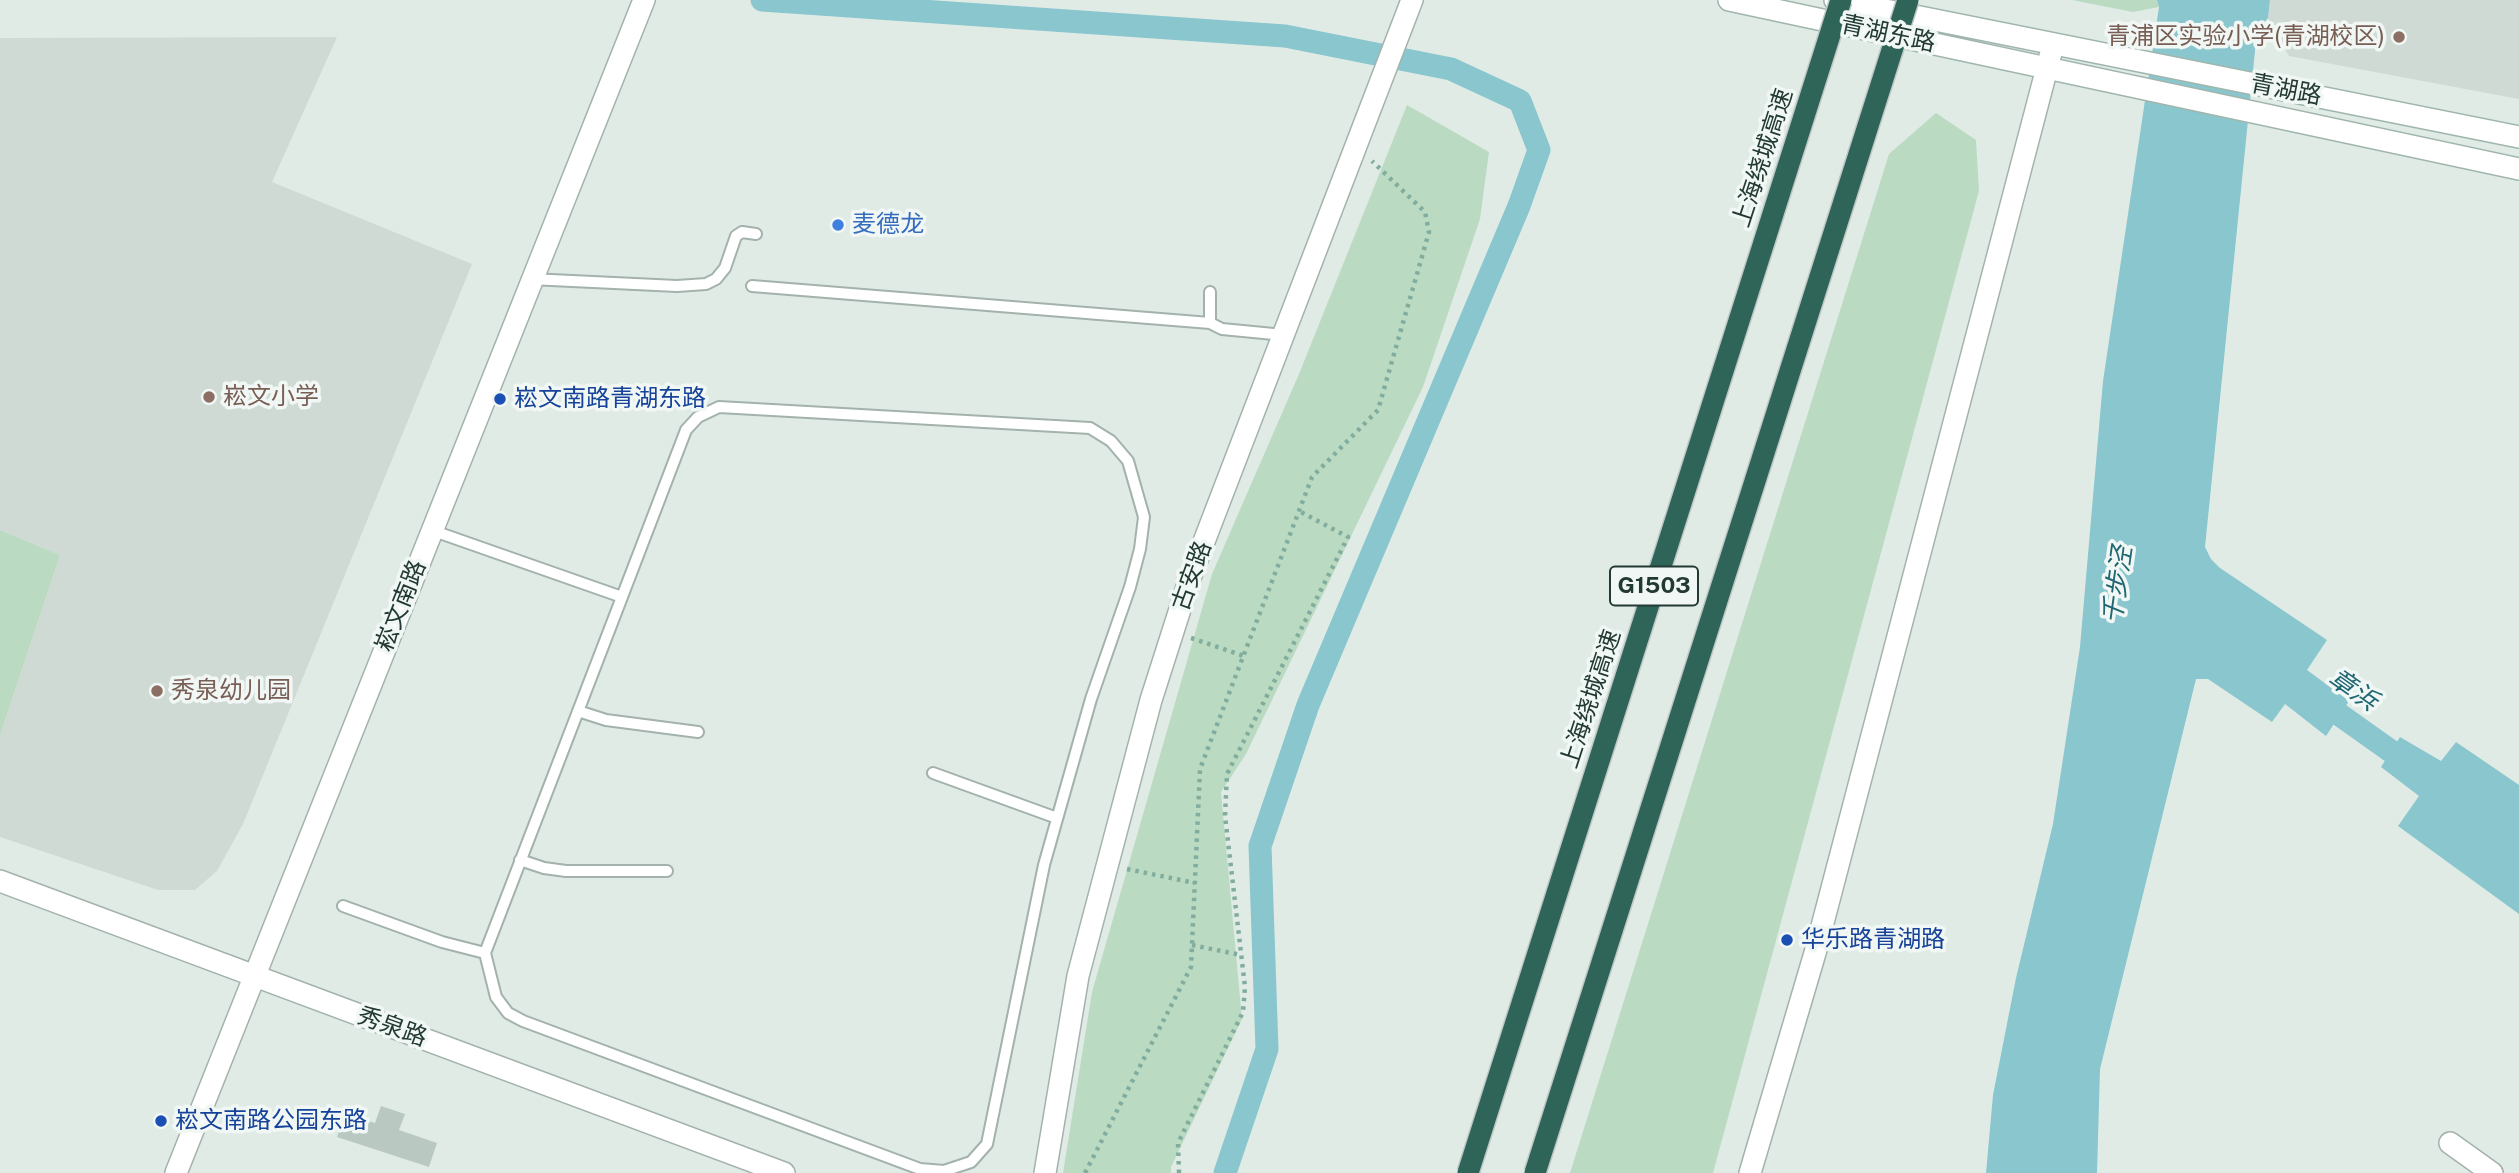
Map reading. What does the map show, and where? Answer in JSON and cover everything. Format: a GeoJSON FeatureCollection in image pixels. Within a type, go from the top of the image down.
{"type":"FeatureCollection","features":[{"type":"Feature","properties":{"kind":"highway","name":"上海绕城高速"},"geometry":{"type":"LineString","coordinates":[[1468,1173],[1841,0]]}},
{"type":"Feature","properties":{"kind":"highway","name":"G1503"},"geometry":{"type":"LineString","coordinates":[[1535,1173],[1908,0]]}},
{"type":"Feature","properties":{"kind":"street","name":"崧文南路"},"geometry":{"type":"LineString","coordinates":[[176,1173],[530,279],[644,0]]}},
{"type":"Feature","properties":{"kind":"street","name":"青湖东路"},"geometry":{"type":"LineString","coordinates":[[1730,0],[2122,83]]}},
{"type":"Feature","properties":{"kind":"street","name":"青湖东路"},"geometry":{"type":"LineString","coordinates":[[1835,0],[2053,44]]}},
{"type":"Feature","properties":{"kind":"street","name":"古安路"},"geometry":{"type":"LineString","coordinates":[[1045,1173],[1078,976],[1106,865],[1172,632],[1189,578],[1410,6]]}},
{"type":"Feature","properties":{"kind":"street"},"geometry":{"type":"LineString","coordinates":[[1750,1173],[1815,953],[2053,44]]}},
{"type":"Feature","properties":{"kind":"street","name":"青湖路"},"geometry":{"type":"LineString","coordinates":[[2053,44],[2519,137]]}},
{"type":"Feature","properties":{"kind":"street","name":"青湖路"},"geometry":{"type":"LineString","coordinates":[[2122,83],[2519,169]]}},
{"type":"Feature","properties":{"kind":"street","name":"秀泉路"},"geometry":{"type":"LineString","coordinates":[[0,881],[256,976],[755,1168],[784,1173]]}},
{"type":"Feature","properties":{"kind":"street"},"geometry":{"type":"LineString","coordinates":[[2450,1143],[2492,1173]]}},
{"type":"Feature","properties":{"kind":"lane"},"geometry":{"type":"LineString","coordinates":[[530,279],[677,286],[706,284],[716,279],[725,268],[736,236],[743,232],[756,234]]}},
{"type":"Feature","properties":{"kind":"lane"},"geometry":{"type":"LineString","coordinates":[[752,286],[1210,323],[1222,329],[1284,335]]}},
{"type":"Feature","properties":{"kind":"lane"},"geometry":{"type":"LineString","coordinates":[[1210,292],[1210,323]]}},
{"type":"Feature","properties":{"kind":"lane"},"geometry":{"type":"LineString","coordinates":[[719,407],[1090,428],[1111,441],[1128,461],[1144,516],[1130,587],[1095,686],[1057,818],[1031,923],[986,1144],[971,1162],[944,1171],[920,1169],[523,1021],[509,1013],[496,997],[485,953],[578,710],[686,430],[698,417],[719,407]]}},
{"type":"Feature","properties":{"kind":"lane"},"geometry":{"type":"LineString","coordinates":[[431,530],[622,597]]}},
{"type":"Feature","properties":{"kind":"lane"},"geometry":{"type":"LineString","coordinates":[[578,710],[607,720],[698,732]]}},
{"type":"Feature","properties":{"kind":"lane"},"geometry":{"type":"LineString","coordinates":[[933,773],[1057,818]]}},
{"type":"Feature","properties":{"kind":"lane"},"geometry":{"type":"LineString","coordinates":[[520,860],[544,869],[566,871],[667,871]]}},
{"type":"Feature","properties":{"kind":"lane"},"geometry":{"type":"LineString","coordinates":[[343,906],[485,953]]}},
{"type":"Feature","properties":{"kind":"path"},"geometry":{"type":"LineString","coordinates":[[1086,1173],[1191,968],[1200,769],[1312,477],[1378,410],[1429,232],[1425,212],[1356,146]]}},
{"type":"Feature","properties":{"kind":"path"},"geometry":{"type":"LineString","coordinates":[[1179,1173],[1178,1143],[1243,1012],[1245,987],[1225,816],[1227,774],[1348,537],[1299,511]]}},
{"type":"Feature","properties":{"kind":"path"},"geometry":{"type":"LineString","coordinates":[[1172,632],[1244,656]]}},
{"type":"Feature","properties":{"kind":"path"},"geometry":{"type":"LineString","coordinates":[[1106,865],[1195,883]]}},
{"type":"Feature","properties":{"kind":"path"},"geometry":{"type":"LineString","coordinates":[[1192,946],[1241,955]]}},
{"type":"Feature","properties":{"kind":"shaded area","name":"青浦区实验小学(青湖校区)"},"geometry":{"type":"Polygon","coordinates":[[[2270,0],[2519,0],[2519,99],[2289,56],[2268,18],[2270,0]]]}},
{"type":"Feature","properties":{"kind":"shaded area","name":"崧文小学"},"geometry":{"type":"Polygon","coordinates":[[[337,37],[272,182],[472,264],[243,824],[217,871],[195,890],[158,890],[0,837],[0,735],[60,555],[0,530],[0,38],[337,37]]]}},
{"type":"Feature","properties":{"kind":"green space"},"geometry":{"type":"Polygon","coordinates":[[[2072,0],[2157,0],[2159,7],[2133,12],[2072,0]]]}},
{"type":"Feature","properties":{"kind":"green space"},"geometry":{"type":"Polygon","coordinates":[[[1407,105],[1489,152],[1480,219],[1423,387],[1246,754],[1221,792],[1242,1019],[1171,1167],[1171,1173],[1063,1173],[1092,992],[1212,574],[1299,374],[1407,105]]]}},
{"type":"Feature","properties":{"kind":"green space"},"geometry":{"type":"Polygon","coordinates":[[[1936,113],[1976,140],[1979,191],[1713,1173],[1570,1173],[1889,154],[1936,113]]]}},
{"type":"Feature","properties":{"kind":"green space"},"geometry":{"type":"Polygon","coordinates":[[[0,530],[60,555],[0,735],[0,530]]]}},
{"type":"Feature","properties":{"kind":"water","name":"千步泾"},"geometry":{"type":"Polygon","coordinates":[[[2157,0],[2270,0],[2268,18],[2257,31],[2205,547],[2220,568],[2327,640],[2307,670],[2349,701],[2326,736],[2285,704],[2272,722],[2208,679],[2196,679],[2100,1069],[2097,1173],[1986,1173],[1993,1095],[2016,978],[2053,824],[2080,647],[2103,381],[2159,7],[2157,0]]]}},
{"type":"Feature","properties":{"kind":"water"},"geometry":{"type":"Polygon","coordinates":[[[2400,737],[2441,761],[2456,742],[2519,785],[2519,914],[2398,826],[2419,796],[2381,767],[2400,737]]]}},
{"type":"Feature","properties":{"kind":"building"},"geometry":{"type":"Polygon","coordinates":[[[381,1106],[405,1114],[399,1130],[437,1143],[429,1167],[337,1137],[345,1113],[375,1123],[381,1106]]]}},
{"type":"Feature","properties":{"kind":"waterway"},"geometry":{"type":"LineString","coordinates":[[762,0],[1285,36],[1451,69],[1520,101],[1539,150],[1519,206],[1308,705],[1260,846],[1267,1049],[1225,1173]]}},
{"type":"Feature","properties":{"kind":"waterway","name":"章浜"},"geometry":{"type":"LineString","coordinates":[[2316,698],[2416,769]]}},
{"type":"Feature","properties":{"kind":"place","name":"青浦区实验小学(青湖校区)"},"geometry":{"type":"Point","coordinates":[2399,37]}},
{"type":"Feature","properties":{"kind":"place","name":"麦德龙"},"geometry":{"type":"Point","coordinates":[838,225]}},
{"type":"Feature","properties":{"kind":"place","name":"崧文小学"},"geometry":{"type":"Point","coordinates":[209,397]}},
{"type":"Feature","properties":{"kind":"place","name":"崧文南路青湖东路"},"geometry":{"type":"Point","coordinates":[500,399]}},
{"type":"Feature","properties":{"kind":"place","name":"秀泉幼儿园"},"geometry":{"type":"Point","coordinates":[157,691]}},
{"type":"Feature","properties":{"kind":"place","name":"华乐路青湖路"},"geometry":{"type":"Point","coordinates":[1787,940]}},
{"type":"Feature","properties":{"kind":"place","name":"崧文南路公园东路"},"geometry":{"type":"Point","coordinates":[161,1121]}}]}
